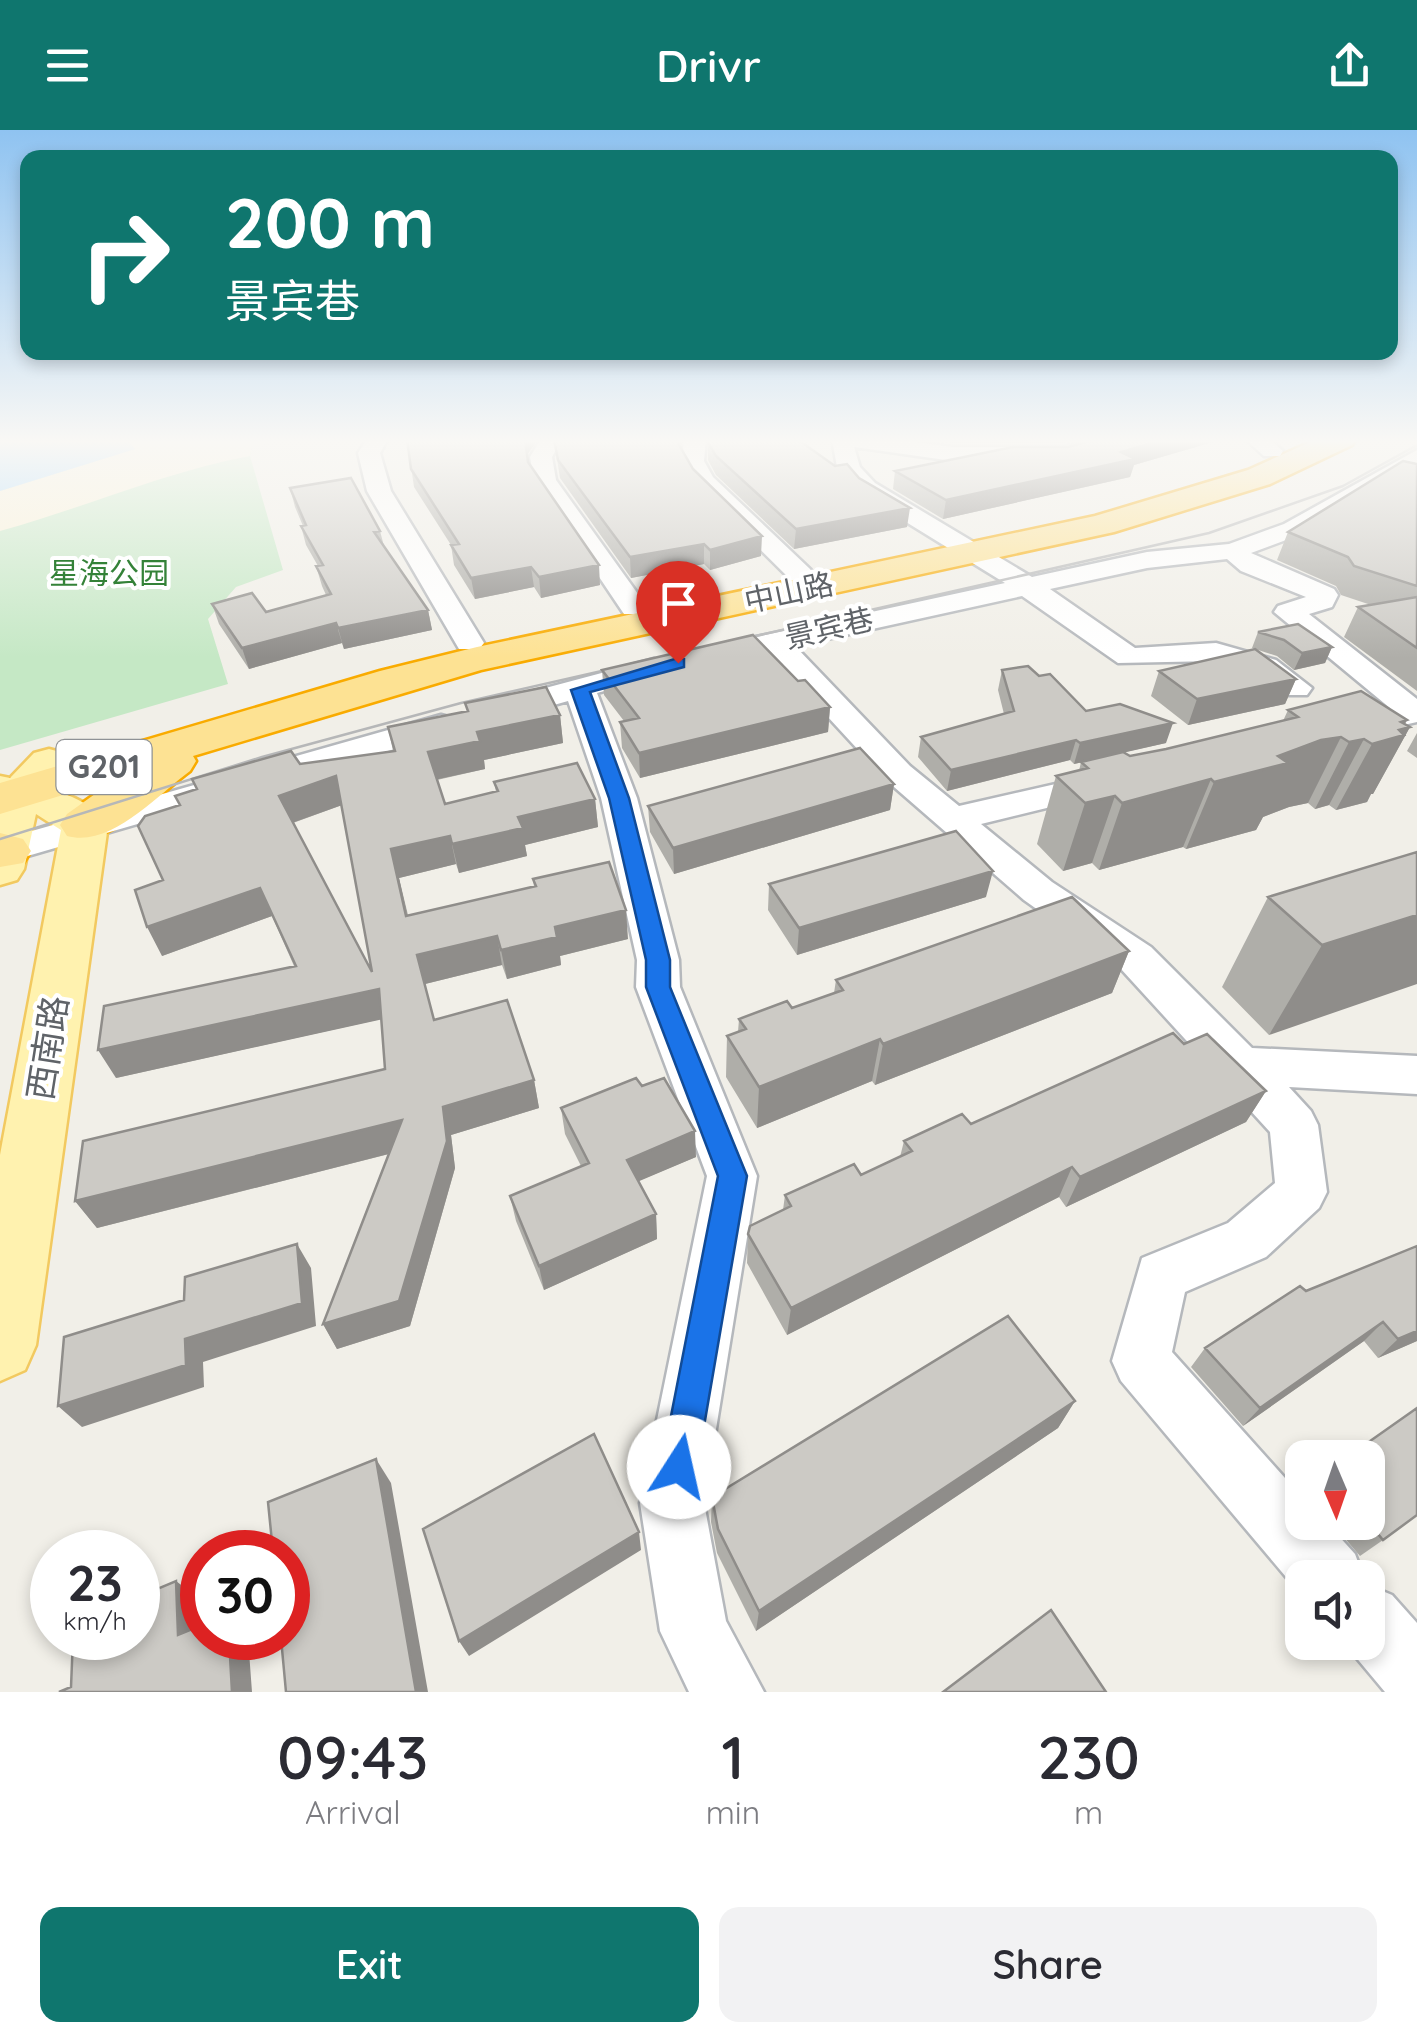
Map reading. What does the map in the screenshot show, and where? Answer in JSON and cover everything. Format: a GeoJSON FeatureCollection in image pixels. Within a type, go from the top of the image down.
{"type":"FeatureCollection","features":[{"type":"Feature","properties":{"kind":"highway","name":"中山路"},"geometry":{"type":"LineString","coordinates":[[14,784],[208,736],[478,659],[967,548],[1087,512]]}},
{"type":"Feature","properties":{"kind":"highway","name":"中山路"},"geometry":{"type":"LineString","coordinates":[[14,784],[469,642],[801,574],[1102,525],[1147,512]]}},
{"type":"Feature","properties":{"kind":"highway"},"geometry":{"type":"LineString","coordinates":[[85,825],[208,736]]}},
{"type":"Feature","properties":{"kind":"main road"},"geometry":{"type":"LineString","coordinates":[[1,856],[14,784],[85,825]]}},
{"type":"Feature","properties":{"kind":"main road","name":"西南路"},"geometry":{"type":"LineString","coordinates":[[0,1345],[85,825]]}},
{"type":"Feature","properties":{"kind":"street"},"geometry":{"type":"LineString","coordinates":[[391,512],[469,642]]}},
{"type":"Feature","properties":{"kind":"street"},"geometry":{"type":"LineString","coordinates":[[567,512],[634,608]]}},
{"type":"Feature","properties":{"kind":"street"},"geometry":{"type":"LineString","coordinates":[[736,512],[801,574]]}},
{"type":"Feature","properties":{"kind":"street"},"geometry":{"type":"LineString","coordinates":[[907,512],[1026,585],[1129,656],[1216,652],[1265,666],[1296,688]]}},
{"type":"Feature","properties":{"kind":"street","name":"景宾巷"},"geometry":{"type":"LineString","coordinates":[[1,856],[85,825],[646,670],[1147,560],[1233,550],[1293,530],[1326,512]]}},
{"type":"Feature","properties":{"kind":"street"},"geometry":{"type":"LineString","coordinates":[[1233,550],[1250,565],[1324,595],[1322,601],[1288,612],[1416,712]]}},
{"type":"Feature","properties":{"kind":"street"},"geometry":{"type":"LineString","coordinates":[[775,642],[898,773],[1038,891],[1136,958],[1294,1125],[1300,1192],[1246,1240],[1161,1276],[1141,1360],[1315,1560]]}},
{"type":"Feature","properties":{"kind":"street"},"geometry":{"type":"LineString","coordinates":[[580,690],[619,798],[658,960],[658,987],[732,1176],[672,1503],[694,1631],[728,1692]]}},
{"type":"Feature","properties":{"kind":"street"},"geometry":{"type":"LineString","coordinates":[[1318,734],[1416,712]]}},
{"type":"Feature","properties":{"kind":"street"},"geometry":{"type":"LineString","coordinates":[[952,819],[1145,774]]}},
{"type":"Feature","properties":{"kind":"street"},"geometry":{"type":"LineString","coordinates":[[1241,1066],[1417,1075]]}},
{"type":"Feature","properties":{"kind":"street"},"geometry":{"type":"LineString","coordinates":[[1385,1639],[1417,1676]]}},
{"type":"Feature","properties":{"kind":"green space","name":"星海公园"},"geometry":{"type":"Polygon","coordinates":[[[0,512],[266,512],[283,570],[236,587],[208,619],[228,684],[0,750],[0,512]]]}},
{"type":"Feature","properties":{"kind":"sand"},"geometry":{"type":"Polygon","coordinates":[[[0,512],[62,512],[31,522],[0,531],[0,512]]]}},
{"type":"Feature","properties":{"kind":"building"},"geometry":{"type":"Polygon","coordinates":[[[300,512],[370,512],[380,531],[374,532],[428,610],[338,628],[336,623],[242,648],[212,604],[252,593],[266,612],[331,594],[316,566],[323,565],[301,526],[306,525],[300,512]]]}},
{"type":"Feature","properties":{"kind":"building"},"geometry":{"type":"Polygon","coordinates":[[[438,512],[562,512],[599,565],[539,577],[531,567],[471,578],[451,545],[459,544],[438,512]]]}},
{"type":"Feature","properties":{"kind":"building"},"geometry":{"type":"Polygon","coordinates":[[[597,512],[737,512],[762,536],[710,550],[704,544],[630,557],[597,512]]]}},
{"type":"Feature","properties":{"kind":"building"},"geometry":{"type":"Polygon","coordinates":[[[777,512],[889,512],[796,529],[777,512]]]}},
{"type":"Feature","properties":{"kind":"building"},"geometry":{"type":"Polygon","coordinates":[[[1321,512],[1417,512],[1417,586],[1354,566],[1348,557],[1288,532],[1321,512]]]}},
{"type":"Feature","properties":{"kind":"building"},"geometry":{"type":"Polygon","coordinates":[[[1417,597],[1417,648],[1358,607],[1417,597]]]}},
{"type":"Feature","properties":{"kind":"building"},"geometry":{"type":"Polygon","coordinates":[[[1298,624],[1332,647],[1302,653],[1284,640],[1258,632],[1298,624]]]}},
{"type":"Feature","properties":{"kind":"building"},"geometry":{"type":"Polygon","coordinates":[[[753,635],[830,707],[639,753],[620,722],[639,718],[602,670],[753,635]]]}},
{"type":"Feature","properties":{"kind":"building"},"geometry":{"type":"Polygon","coordinates":[[[1255,649],[1296,679],[1197,699],[1159,671],[1255,649]]]}},
{"type":"Feature","properties":{"kind":"building"},"geometry":{"type":"Polygon","coordinates":[[[1028,666],[1039,676],[1050,674],[1086,711],[1120,704],[1173,723],[1080,743],[1076,740],[951,770],[921,737],[1014,711],[1002,670],[1028,666]]]}},
{"type":"Feature","properties":{"kind":"building"},"geometry":{"type":"Polygon","coordinates":[[[546,687],[560,715],[477,732],[480,741],[428,752],[445,804],[498,791],[494,782],[577,763],[595,799],[518,817],[523,828],[452,844],[450,836],[391,849],[406,916],[536,886],[533,879],[609,862],[626,910],[555,927],[557,937],[501,950],[497,936],[417,955],[434,1020],[507,1000],[534,1080],[443,1107],[447,1141],[399,1301],[323,1324],[402,1120],[75,1201],[83,1141],[385,1069],[379,989],[98,1050],[104,1006],[296,966],[260,888],[147,927],[135,890],[163,880],[138,826],[145,816],[180,805],[175,796],[197,789],[192,779],[291,751],[300,764],[395,751],[388,727],[468,711],[465,703],[546,687]],[[336,776],[279,796],[372,972],[336,776]]]}},
{"type":"Feature","properties":{"kind":"building"},"geometry":{"type":"Polygon","coordinates":[[[1361,691],[1407,720],[1401,722],[1410,727],[1399,730],[1404,735],[1372,744],[1364,739],[1349,742],[1341,737],[1321,740],[1278,756],[1288,763],[1122,803],[1115,796],[1085,803],[1056,776],[1088,768],[1081,762],[1123,752],[1130,756],[1166,749],[1298,717],[1288,710],[1361,691]]]}},
{"type":"Feature","properties":{"kind":"building"},"geometry":{"type":"Polygon","coordinates":[[[860,748],[894,784],[673,848],[648,806],[860,748]]]}},
{"type":"Feature","properties":{"kind":"building"},"geometry":{"type":"Polygon","coordinates":[[[956,831],[993,871],[799,928],[769,884],[956,831]]]}},
{"type":"Feature","properties":{"kind":"building"},"geometry":{"type":"Polygon","coordinates":[[[1417,852],[1417,915],[1322,945],[1268,897],[1417,852]]]}},
{"type":"Feature","properties":{"kind":"building"},"geometry":{"type":"Polygon","coordinates":[[[1072,897],[1129,951],[883,1044],[880,1039],[759,1087],[727,1036],[746,1029],[739,1019],[787,1001],[792,1008],[843,990],[836,980],[1072,897]]]}},
{"type":"Feature","properties":{"kind":"building"},"geometry":{"type":"Polygon","coordinates":[[[1173,1033],[1184,1044],[1207,1034],[1266,1091],[1080,1177],[1072,1167],[791,1308],[748,1234],[750,1226],[791,1206],[785,1195],[854,1164],[861,1175],[912,1151],[904,1141],[962,1114],[971,1124],[1173,1033]]]}},
{"type":"Feature","properties":{"kind":"building"},"geometry":{"type":"Polygon","coordinates":[[[636,1078],[642,1086],[664,1078],[695,1131],[627,1160],[656,1214],[539,1266],[510,1196],[589,1163],[561,1108],[636,1078]]]}},
{"type":"Feature","properties":{"kind":"building"},"geometry":{"type":"Polygon","coordinates":[[[297,1244],[302,1303],[185,1339],[186,1365],[58,1406],[64,1337],[184,1300],[185,1277],[297,1244]]]}},
{"type":"Feature","properties":{"kind":"building"},"geometry":{"type":"Polygon","coordinates":[[[1417,1246],[1417,1331],[1398,1339],[1383,1322],[1260,1408],[1205,1348],[1300,1286],[1306,1291],[1417,1246]]]}},
{"type":"Feature","properties":{"kind":"building"},"geometry":{"type":"Polygon","coordinates":[[[1008,1316],[1075,1401],[759,1611],[718,1529],[712,1497],[1008,1316]]]}},
{"type":"Feature","properties":{"kind":"building"},"geometry":{"type":"Polygon","coordinates":[[[1417,1408],[1417,1515],[1385,1539],[1385,1440],[1372,1440],[1417,1408]]]}},
{"type":"Feature","properties":{"kind":"building"},"geometry":{"type":"Polygon","coordinates":[[[594,1434],[639,1532],[459,1641],[423,1529],[594,1434]]]}},
{"type":"Feature","properties":{"kind":"building"},"geometry":{"type":"Polygon","coordinates":[[[376,1459],[416,1692],[286,1692],[283,1660],[310,1660],[310,1530],[271,1530],[268,1502],[376,1459]]]}},
{"type":"Feature","properties":{"kind":"building"},"geometry":{"type":"Polygon","coordinates":[[[176,1581],[180,1660],[230,1660],[232,1692],[59,1692],[71,1687],[72,1660],[160,1660],[160,1588],[176,1581]]]}},
{"type":"Feature","properties":{"kind":"building"},"geometry":{"type":"Polygon","coordinates":[[[1051,1610],[1106,1692],[943,1692],[1051,1610]]]}},
{"type":"Feature","properties":{"kind":"tram line"},"geometry":{"type":"LineString","coordinates":[[0,839],[262,757],[461,703],[1209,533],[1269,512]]}},
{"type":"Feature","properties":{"kind":"route"},"geometry":{"type":"LineString","coordinates":[[678,663],[580,690],[619,798],[658,960],[658,987],[732,1176],[679,1467]]}}]}
